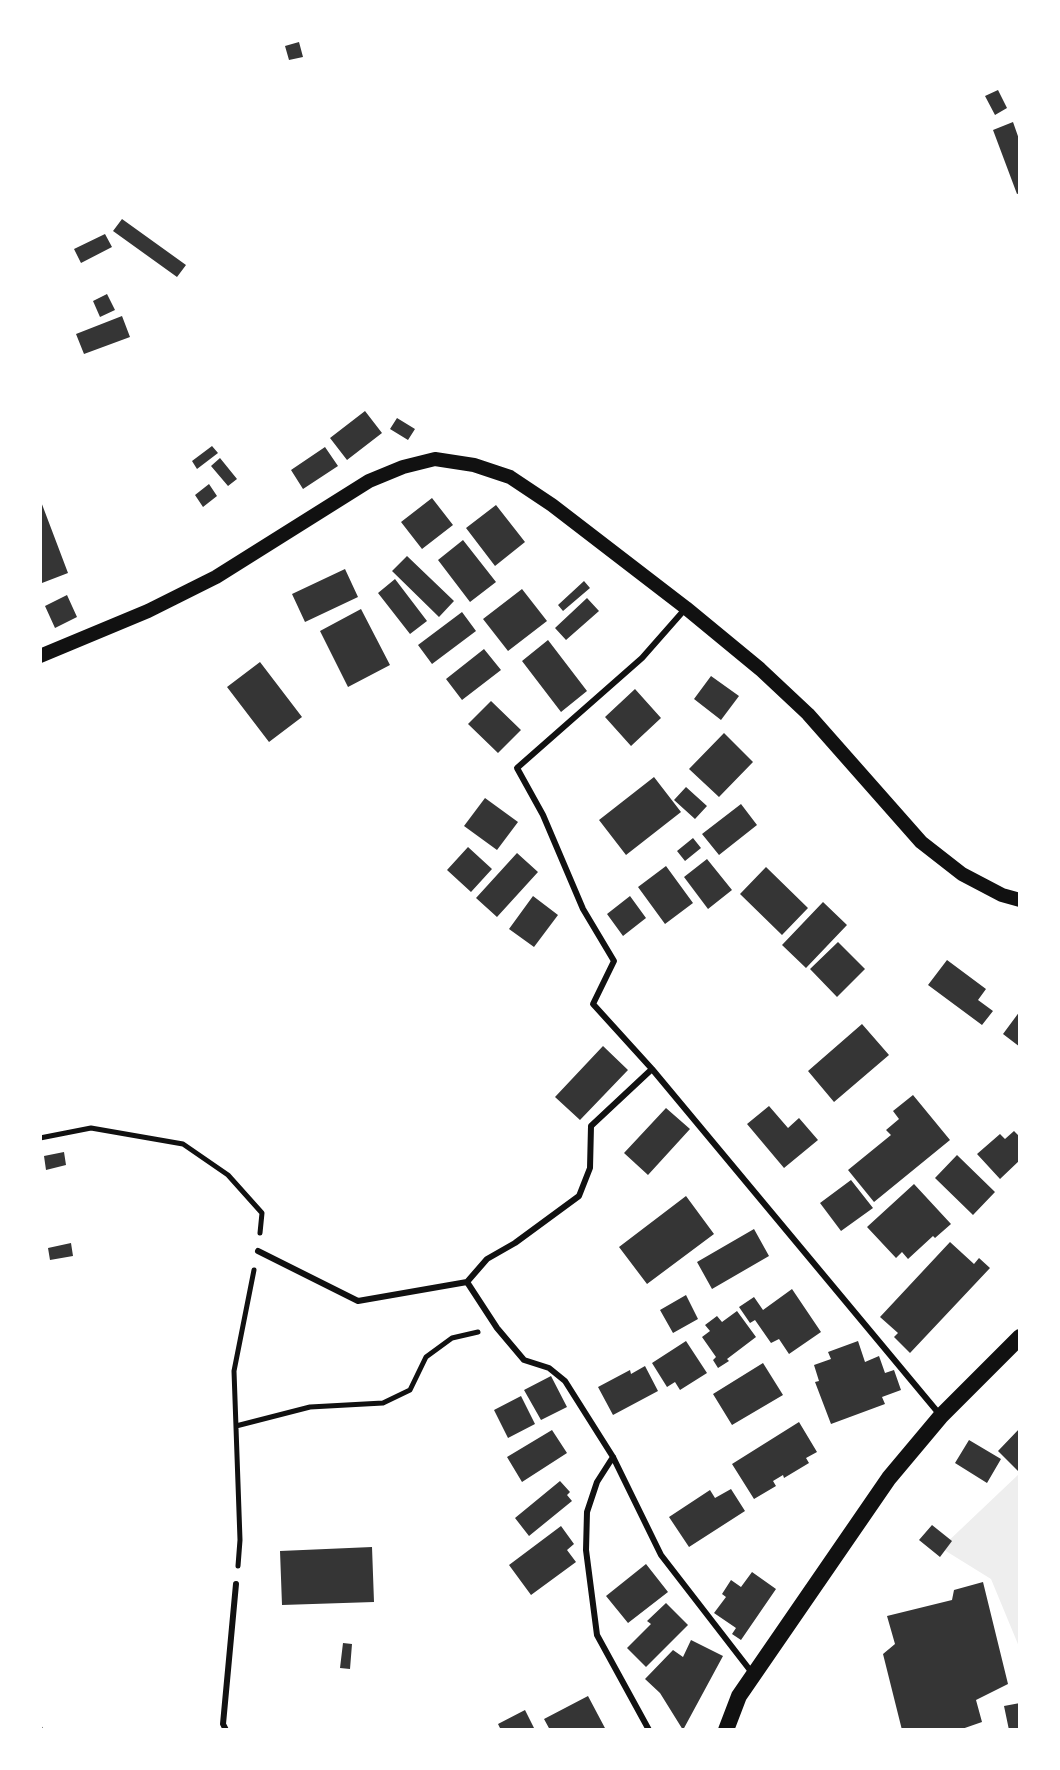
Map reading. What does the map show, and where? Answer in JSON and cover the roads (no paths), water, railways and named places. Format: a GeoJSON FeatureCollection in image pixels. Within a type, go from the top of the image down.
{"type":"FeatureCollection","features":[{"type":"Feature","properties":{"kind":"main road"},"geometry":{"type":"LineString","coordinates":[[726,1730],[739,1696],[753,1674],[889,1478],[941,1416],[1020,1337]]}},
{"type":"Feature","properties":{"kind":"street"},"geometry":{"type":"LineString","coordinates":[[40,656],[148,611],[216,577],[369,481],[403,467],[435,459],[474,465],[510,477],[552,505],[686,608],[760,669],[808,714],[921,842],[962,874],[1002,895],[1020,900]]}},
{"type":"Feature","properties":{"kind":"lane"},"geometry":{"type":"LineString","coordinates":[[686,608],[642,658],[517,768],[543,815],[583,909],[614,961],[593,1004],[652,1069],[941,1416]]}},
{"type":"Feature","properties":{"kind":"lane"},"geometry":{"type":"LineString","coordinates":[[258,1251],[358,1301],[467,1282],[487,1259],[515,1243],[579,1196],[590,1168],[591,1126],[652,1069]]}},
{"type":"Feature","properties":{"kind":"lane"},"geometry":{"type":"LineString","coordinates":[[467,1282],[497,1328],[524,1360],[549,1368],[565,1381],[613,1457],[661,1555],[753,1674]]}},
{"type":"Feature","properties":{"kind":"lane"},"geometry":{"type":"LineString","coordinates":[[613,1457],[597,1482],[587,1512],[586,1550],[597,1635],[649,1730]]}},
{"type":"Feature","properties":{"kind":"lane"},"geometry":{"type":"LineString","coordinates":[[226,1730],[223,1724],[236,1584]]}}]}
